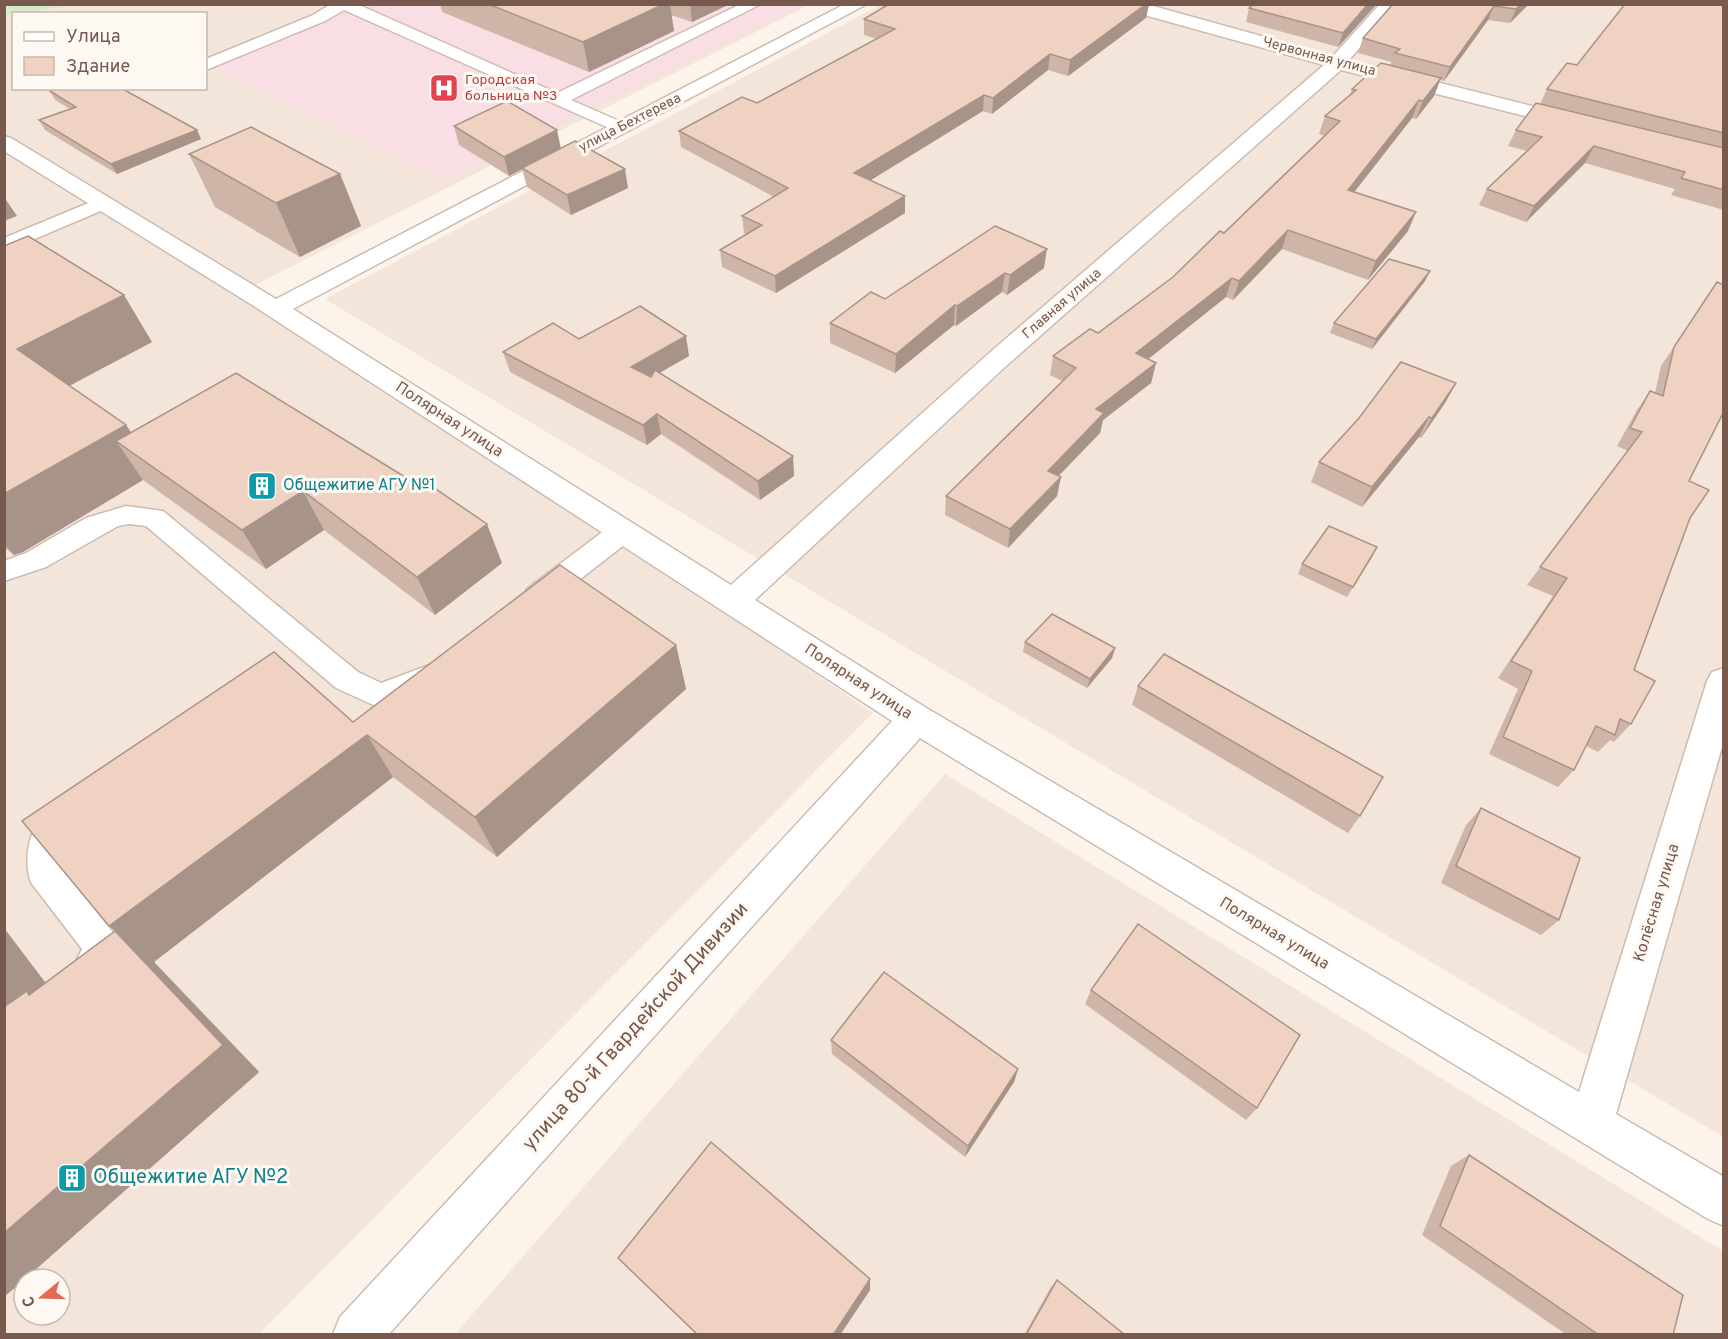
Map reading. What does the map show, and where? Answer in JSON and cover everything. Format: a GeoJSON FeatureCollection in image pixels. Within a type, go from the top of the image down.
{"type":"FeatureCollection","features":[{"type":"Feature","properties":{"kind":"street","name":"улица Бехтерева"},"geometry":{"type":"LineString","coordinates":[[274,309],[859,4]]}},
{"type":"Feature","properties":{"kind":"street","name":"Червонная улица"},"geometry":{"type":"LineString","coordinates":[[1125,4],[1337,63],[1587,126]]}},
{"type":"Feature","properties":{"kind":"street","name":"Главная улица"},"geometry":{"type":"LineString","coordinates":[[733,602],[996,361],[1337,63],[1390,4]]}},
{"type":"Feature","properties":{"kind":"street","name":"Полярная улица"},"geometry":{"type":"LineString","coordinates":[[4,142],[274,309],[916,719],[1724,1203]]}},
{"type":"Feature","properties":{"kind":"street","name":"Колёсная улица"},"geometry":{"type":"LineString","coordinates":[[1591,1124],[1724,681]]}},
{"type":"Feature","properties":{"kind":"street","name":"улица 80-й Гвардейской Дивизии"},"geometry":{"type":"LineString","coordinates":[[357,1335],[916,719]]}},
{"type":"Feature","properties":{"kind":"lane"},"geometry":{"type":"LineString","coordinates":[[207,65],[320,18],[343,4],[620,128]]}},
{"type":"Feature","properties":{"kind":"lane"},"geometry":{"type":"LineString","coordinates":[[557,100],[754,4]]}},
{"type":"Feature","properties":{"kind":"lane"},"geometry":{"type":"LineString","coordinates":[[678,25],[698,32]]}},
{"type":"Feature","properties":{"kind":"lane"},"geometry":{"type":"LineString","coordinates":[[4,246],[104,203]]}},
{"type":"Feature","properties":{"kind":"lane"},"geometry":{"type":"LineString","coordinates":[[4,571],[22,568],[108,520],[128,515],[154,518],[347,680],[380,696],[428,679],[455,658]]}},
{"type":"Feature","properties":{"kind":"lane"},"geometry":{"type":"LineString","coordinates":[[519,610],[623,531]]}},
{"type":"Feature","properties":{"kind":"lane"},"geometry":{"type":"LineString","coordinates":[[282,671],[312,651]]}},
{"type":"Feature","properties":{"kind":"lane"},"geometry":{"type":"LineString","coordinates":[[64,1000],[82,987],[102,946],[44,873],[48,837],[97,802]]}},
{"type":"Feature","properties":{"kind":"shaded area"},"geometry":{"type":"Polygon","coordinates":[[[5,5],[809,5],[249,288],[873,713],[259,1334],[5,1334],[5,5]]]}},
{"type":"Feature","properties":{"kind":"shaded area","name":"Городская больница №3"},"geometry":{"type":"Polygon","coordinates":[[[330,5],[803,5],[446,181],[207,64],[207,59],[330,5]]]}},
{"type":"Feature","properties":{"kind":"shaded area"},"geometry":{"type":"Polygon","coordinates":[[[880,5],[1723,5],[1723,1137],[325,299],[880,5]]]}},
{"type":"Feature","properties":{"kind":"shaded area"},"geometry":{"type":"Polygon","coordinates":[[[945,774],[1723,1251],[1723,1334],[455,1334],[945,774]]]}},
{"type":"Feature","properties":{"kind":"green space"},"geometry":{"type":"Polygon","coordinates":[[[5,4],[68,5],[33,12],[12,12],[12,14],[5,15],[5,4]]]}},
{"type":"Feature","properties":{"kind":"building"},"geometry":{"type":"Polygon","coordinates":[[[488,4],[664,4],[583,42],[488,4]]]}},
{"type":"Feature","properties":{"kind":"building"},"geometry":{"type":"Polygon","coordinates":[[[889,4],[1146,4],[1070,60],[1050,54],[993,98],[984,95],[854,173],[905,196],[775,276],[720,250],[762,225],[742,216],[788,188],[679,131],[742,97],[757,103],[895,29],[864,19],[889,4]]]}},
{"type":"Feature","properties":{"kind":"building"},"geometry":{"type":"Polygon","coordinates":[[[1254,4],[1368,4],[1343,33],[1249,8],[1254,4]]]}},
{"type":"Feature","properties":{"kind":"building"},"geometry":{"type":"Polygon","coordinates":[[[1393,4],[1521,4],[1516,9],[1494,6],[1450,67],[1395,53],[1400,49],[1363,38],[1393,4]]]}},
{"type":"Feature","properties":{"kind":"building"},"geometry":{"type":"Polygon","coordinates":[[[1625,4],[1724,4],[1724,133],[1547,89],[1567,63],[1577,65],[1625,4]]]}},
{"type":"Feature","properties":{"kind":"building"},"geometry":{"type":"Polygon","coordinates":[[[1381,63],[1441,78],[1423,101],[1419,100],[1348,190],[1416,212],[1376,261],[1288,230],[1239,281],[1232,278],[1136,353],[1156,363],[1096,409],[1104,413],[1048,471],[1061,477],[1010,529],[946,496],[1076,368],[1053,356],[1090,329],[1098,333],[1173,277],[1220,231],[1224,233],[1340,121],[1325,116],[1356,90],[1352,89],[1381,63]]]}},
{"type":"Feature","properties":{"kind":"building"},"geometry":{"type":"Polygon","coordinates":[[[125,90],[197,130],[111,164],[39,120],[76,107],[50,91],[125,90]]]}},
{"type":"Feature","properties":{"kind":"building"},"geometry":{"type":"Polygon","coordinates":[[[507,101],[557,130],[504,157],[454,126],[507,101]]]}},
{"type":"Feature","properties":{"kind":"building"},"geometry":{"type":"Polygon","coordinates":[[[1536,103],[1724,148],[1724,190],[1681,178],[1685,172],[1594,146],[1534,206],[1487,189],[1542,137],[1516,130],[1536,103]]]}},
{"type":"Feature","properties":{"kind":"building"},"geometry":{"type":"Polygon","coordinates":[[[251,127],[340,174],[276,203],[189,154],[251,127]]]}},
{"type":"Feature","properties":{"kind":"building"},"geometry":{"type":"Polygon","coordinates":[[[575,141],[625,169],[567,195],[522,168],[575,141]]]}},
{"type":"Feature","properties":{"kind":"building"},"geometry":{"type":"Polygon","coordinates":[[[995,226],[1047,249],[1010,275],[1005,273],[957,306],[955,305],[896,354],[830,323],[871,292],[885,299],[995,226]]]}},
{"type":"Feature","properties":{"kind":"building"},"geometry":{"type":"Polygon","coordinates":[[[28,236],[124,295],[17,349],[126,425],[4,494],[4,246],[28,236]]]}},
{"type":"Feature","properties":{"kind":"building"},"geometry":{"type":"Polygon","coordinates":[[[1389,259],[1430,271],[1376,339],[1334,323],[1389,259]]]}},
{"type":"Feature","properties":{"kind":"building"},"geometry":{"type":"Polygon","coordinates":[[[1717,282],[1724,285],[1724,411],[1689,481],[1709,490],[1690,518],[1634,670],[1655,681],[1631,724],[1620,719],[1615,735],[1596,726],[1574,770],[1503,737],[1532,671],[1511,661],[1567,578],[1540,567],[1642,432],[1630,428],[1650,391],[1663,396],[1674,347],[1717,282]]]}},
{"type":"Feature","properties":{"kind":"building"},"geometry":{"type":"Polygon","coordinates":[[[640,306],[686,336],[631,367],[651,377],[655,370],[793,456],[758,481],[657,414],[643,425],[503,352],[553,323],[579,339],[640,306]]]}},
{"type":"Feature","properties":{"kind":"building"},"geometry":{"type":"Polygon","coordinates":[[[1401,362],[1456,383],[1432,418],[1429,417],[1372,487],[1319,462],[1359,418],[1401,362]]]}},
{"type":"Feature","properties":{"kind":"building"},"geometry":{"type":"Polygon","coordinates":[[[236,373],[418,485],[424,481],[487,524],[417,577],[303,491],[242,530],[116,441],[236,373]]]}},
{"type":"Feature","properties":{"kind":"building"},"geometry":{"type":"Polygon","coordinates":[[[1329,526],[1377,547],[1353,587],[1302,564],[1329,526]]]}},
{"type":"Feature","properties":{"kind":"building"},"geometry":{"type":"Polygon","coordinates":[[[560,565],[676,645],[475,817],[367,735],[109,926],[22,821],[274,652],[353,722],[560,565]]]}},
{"type":"Feature","properties":{"kind":"building"},"geometry":{"type":"Polygon","coordinates":[[[1052,614],[1115,648],[1090,679],[1025,642],[1052,614]]]}},
{"type":"Feature","properties":{"kind":"building"},"geometry":{"type":"Polygon","coordinates":[[[1164,654],[1383,777],[1360,816],[1138,686],[1164,654]]]}},
{"type":"Feature","properties":{"kind":"building"},"geometry":{"type":"Polygon","coordinates":[[[1481,808],[1580,858],[1559,920],[1456,866],[1481,808]]]}},
{"type":"Feature","properties":{"kind":"building"},"geometry":{"type":"Polygon","coordinates":[[[1138,924],[1300,1035],[1257,1108],[1091,990],[1138,924]]]}},
{"type":"Feature","properties":{"kind":"building","name":"Общежитие АГУ №2"},"geometry":{"type":"Polygon","coordinates":[[[115,931],[223,1045],[4,1233],[4,1007],[27,991],[29,995],[115,931]]]}},
{"type":"Feature","properties":{"kind":"building"},"geometry":{"type":"Polygon","coordinates":[[[884,972],[1018,1069],[968,1146],[831,1040],[884,972]]]}},
{"type":"Feature","properties":{"kind":"building"},"geometry":{"type":"Polygon","coordinates":[[[711,1142],[870,1279],[833,1335],[698,1335],[618,1258],[711,1142]]]}},
{"type":"Feature","properties":{"kind":"building"},"geometry":{"type":"Polygon","coordinates":[[[1469,1155],[1683,1295],[1673,1335],[1599,1335],[1440,1226],[1469,1155]]]}},
{"type":"Feature","properties":{"kind":"building"},"geometry":{"type":"Polygon","coordinates":[[[1057,1280],[1125,1335],[1026,1335],[1057,1280]]]}},
{"type":"Feature","properties":{"kind":"place","name":"Городская больница №3"},"geometry":{"type":"Point","coordinates":[444,88]}},
{"type":"Feature","properties":{"kind":"place","name":"Общежитие АГУ №1"},"geometry":{"type":"Point","coordinates":[262,486]}},
{"type":"Feature","properties":{"kind":"place","name":"Общежитие АГУ №2"},"geometry":{"type":"Point","coordinates":[72,1178]}}]}
